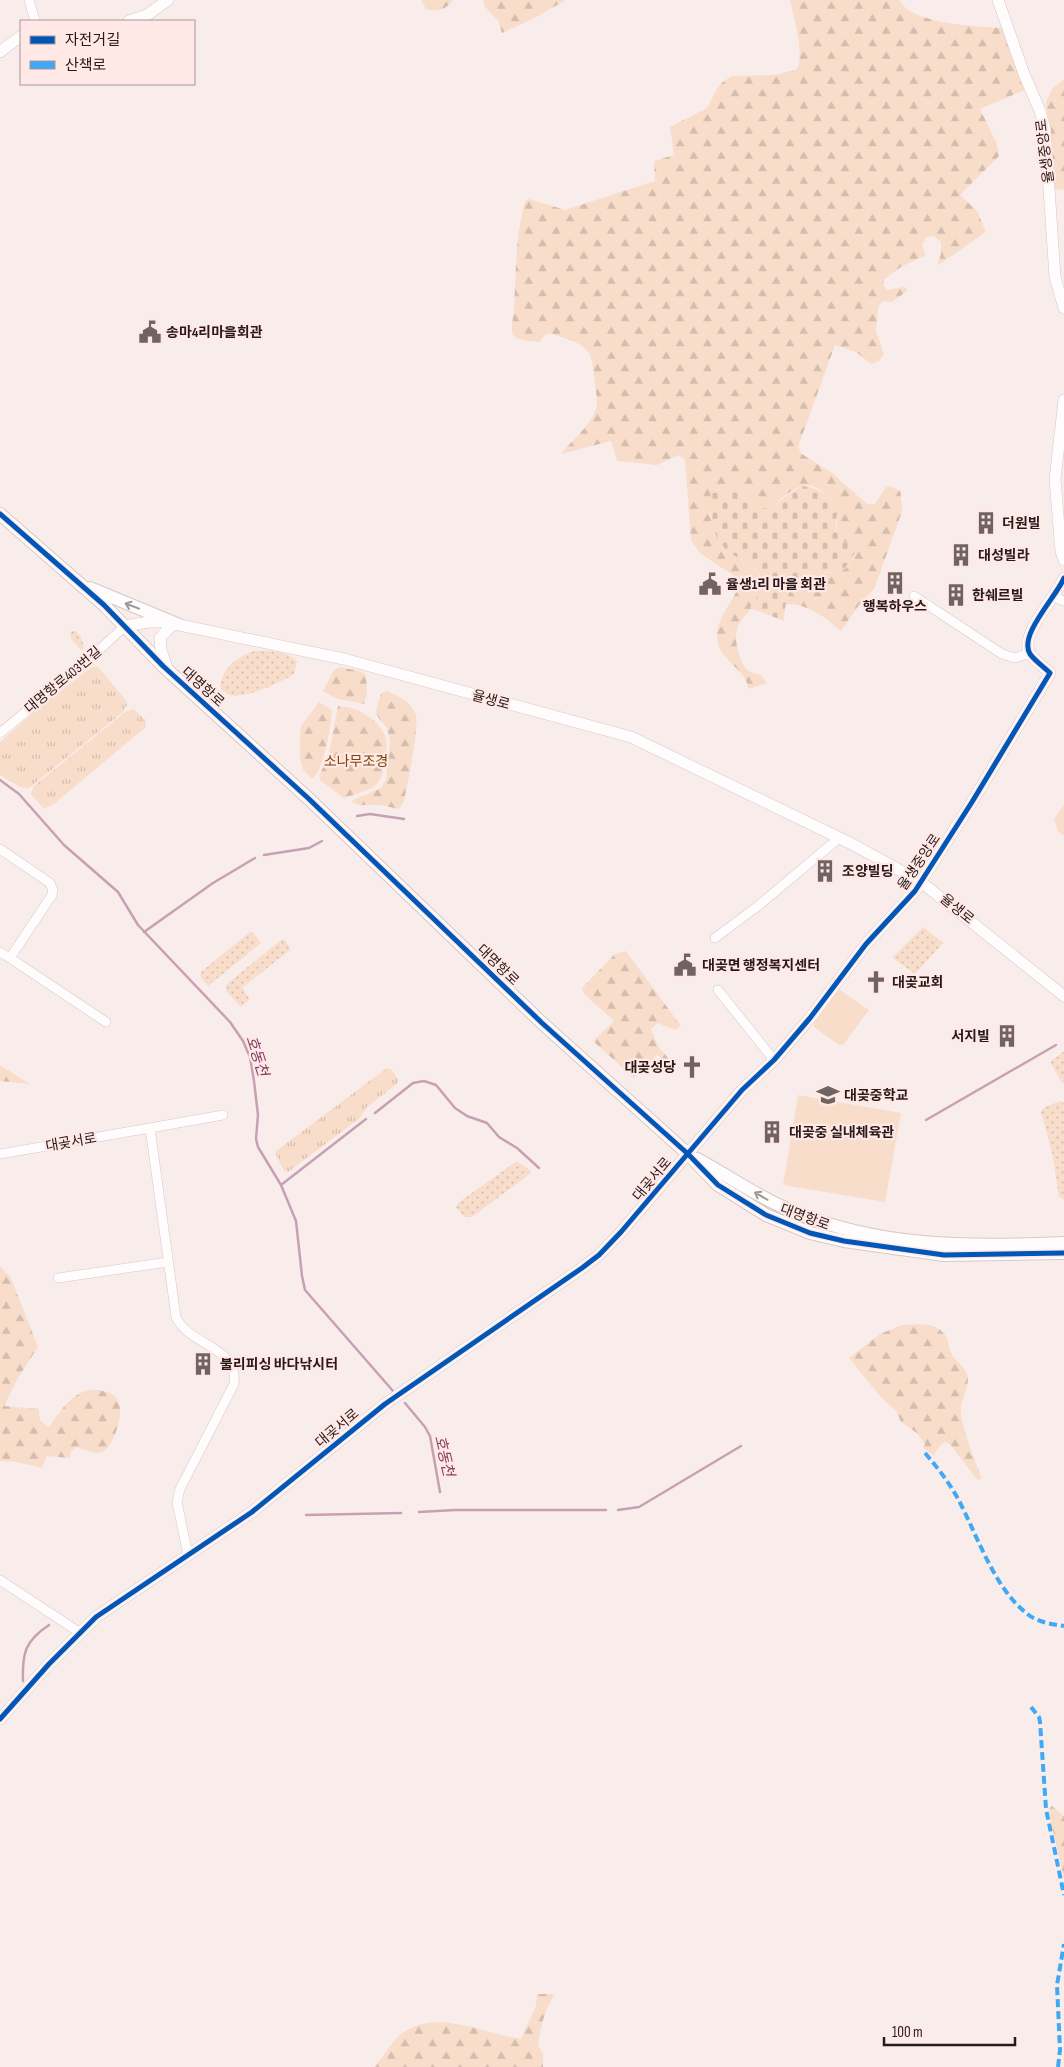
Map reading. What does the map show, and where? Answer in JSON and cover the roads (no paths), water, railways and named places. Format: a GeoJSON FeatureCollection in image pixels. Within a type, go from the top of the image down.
{"type":"FeatureCollection","features":[{"type":"Feature","properties":{"kind":"main road","name":"대명항로"},"geometry":{"type":"LineString","coordinates":[[0,514],[78,582],[125,626],[168,671],[310,799],[550,1029],[725,1190],[766,1215],[810,1233],[873,1246],[944,1255],[1064,1253]]}},
{"type":"Feature","properties":{"kind":"main road"},"geometry":{"type":"LineString","coordinates":[[78,582],[177,624]]}},
{"type":"Feature","properties":{"kind":"main road","name":"대명항로"},"geometry":{"type":"LineString","coordinates":[[688,1154],[788,1210],[846,1230],[870,1236],[944,1245],[1064,1243]]}},
{"type":"Feature","properties":{"kind":"street"},"geometry":{"type":"LineString","coordinates":[[29,0],[35,20]]}},
{"type":"Feature","properties":{"kind":"street"},"geometry":{"type":"LineString","coordinates":[[132,20],[147,15],[168,0]]}},
{"type":"Feature","properties":{"kind":"street","name":"율생중앙로"},"geometry":{"type":"LineString","coordinates":[[998,0],[1045,129],[1055,277],[1064,308]]}},
{"type":"Feature","properties":{"kind":"street"},"geometry":{"type":"LineString","coordinates":[[0,52],[20,37]]}},
{"type":"Feature","properties":{"kind":"street"},"geometry":{"type":"LineString","coordinates":[[1064,400],[1054,479],[1064,560]]}},
{"type":"Feature","properties":{"kind":"street"},"geometry":{"type":"LineString","coordinates":[[914,596],[980,641],[1002,654],[1016,658],[1030,653],[1028,640],[1032,630],[1059,599],[1064,578]]}},
{"type":"Feature","properties":{"kind":"street","name":"율생로"},"geometry":{"type":"LineString","coordinates":[[125,626],[149,622],[177,624],[344,659],[631,737],[839,838],[921,882],[1064,996]]}},
{"type":"Feature","properties":{"kind":"street"},"geometry":{"type":"LineString","coordinates":[[168,671],[160,638],[170,627],[177,624]]}},
{"type":"Feature","properties":{"kind":"street","name":"대명항로403번길"},"geometry":{"type":"LineString","coordinates":[[0,733],[84,664],[125,626]]}},
{"type":"Feature","properties":{"kind":"street","name":"율생중앙로"},"geometry":{"type":"LineString","coordinates":[[688,1154],[742,1090],[774,1060],[810,1018],[866,944],[908,899],[921,882],[1050,673],[1030,653]]}},
{"type":"Feature","properties":{"kind":"street"},"geometry":{"type":"LineString","coordinates":[[715,938],[758,906],[839,838]]}},
{"type":"Feature","properties":{"kind":"street"},"geometry":{"type":"LineString","coordinates":[[0,849],[50,883],[53,890],[52,895],[10,958]]}},
{"type":"Feature","properties":{"kind":"street"},"geometry":{"type":"LineString","coordinates":[[0,952],[106,1022]]}},
{"type":"Feature","properties":{"kind":"street"},"geometry":{"type":"LineString","coordinates":[[718,990],[774,1060]]}},
{"type":"Feature","properties":{"kind":"street","name":"대곶서로"},"geometry":{"type":"LineString","coordinates":[[0,1154],[223,1115]]}},
{"type":"Feature","properties":{"kind":"street"},"geometry":{"type":"LineString","coordinates":[[150,1128],[172,1297],[179,1323],[226,1357],[232,1364],[236,1374],[234,1384],[180,1489],[177,1502],[188,1554]]}},
{"type":"Feature","properties":{"kind":"street","name":"대곶서로"},"geometry":{"type":"LineString","coordinates":[[0,1719],[80,1632],[118,1600],[252,1512],[379,1408],[600,1255],[688,1154]]}},
{"type":"Feature","properties":{"kind":"street"},"geometry":{"type":"LineString","coordinates":[[58,1278],[168,1262]]}},
{"type":"Feature","properties":{"kind":"street"},"geometry":{"type":"LineString","coordinates":[[0,1580],[80,1632]]}},
{"type":"Feature","properties":{"kind":"waterway","name":"호동천"},"geometry":{"type":"LineString","coordinates":[[0,780],[19,794],[64,845],[118,892],[138,925],[230,1022],[243,1041],[250,1057],[254,1081],[258,1115],[256,1139],[258,1147],[281,1185],[296,1221],[305,1290],[393,1391]]}},
{"type":"Feature","properties":{"kind":"waterway"},"geometry":{"type":"LineString","coordinates":[[357,816],[370,814],[404,819]]}},
{"type":"Feature","properties":{"kind":"waterway"},"geometry":{"type":"LineString","coordinates":[[264,855],[309,848],[322,841]]}},
{"type":"Feature","properties":{"kind":"waterway"},"geometry":{"type":"LineString","coordinates":[[144,932],[213,883],[255,858]]}},
{"type":"Feature","properties":{"kind":"waterway"},"geometry":{"type":"LineString","coordinates":[[926,1120],[1056,1045]]}},
{"type":"Feature","properties":{"kind":"waterway"},"geometry":{"type":"LineString","coordinates":[[375,1113],[413,1083],[424,1081],[436,1085],[455,1108],[467,1116],[487,1123],[499,1137],[517,1148],[539,1168]]}},
{"type":"Feature","properties":{"kind":"waterway"},"geometry":{"type":"LineString","coordinates":[[281,1185],[366,1119]]}},
{"type":"Feature","properties":{"kind":"waterway","name":"호동천"},"geometry":{"type":"LineString","coordinates":[[405,1403],[430,1436],[440,1492]]}},
{"type":"Feature","properties":{"kind":"waterway"},"geometry":{"type":"LineString","coordinates":[[618,1510],[639,1507],[741,1446]]}},
{"type":"Feature","properties":{"kind":"waterway"},"geometry":{"type":"LineString","coordinates":[[419,1512],[455,1510],[606,1510]]}},
{"type":"Feature","properties":{"kind":"waterway"},"geometry":{"type":"LineString","coordinates":[[306,1515],[401,1513]]}},
{"type":"Feature","properties":{"kind":"waterway"},"geometry":{"type":"LineString","coordinates":[[23,1681],[23,1663],[27,1648],[30,1642],[49,1625]]}},
{"type":"Feature","properties":{"kind":"place","name":"송마4리마을회관"},"geometry":{"type":"Point","coordinates":[150,332]}},
{"type":"Feature","properties":{"kind":"place","name":"더원빌"},"geometry":{"type":"Point","coordinates":[986,523]}},
{"type":"Feature","properties":{"kind":"place","name":"대성빌라"},"geometry":{"type":"Point","coordinates":[961,555]}},
{"type":"Feature","properties":{"kind":"place","name":"행복하우스"},"geometry":{"type":"Point","coordinates":[895,583]}},
{"type":"Feature","properties":{"kind":"place","name":"율생1리 마을 회관"},"geometry":{"type":"Point","coordinates":[710,584]}},
{"type":"Feature","properties":{"kind":"place","name":"한쉐르빌"},"geometry":{"type":"Point","coordinates":[956,595]}},
{"type":"Feature","properties":{"kind":"place","name":"조양빌딩"},"geometry":{"type":"Point","coordinates":[825,871]}},
{"type":"Feature","properties":{"kind":"place","name":"대곶면 행정복지센터"},"geometry":{"type":"Point","coordinates":[685,965]}},
{"type":"Feature","properties":{"kind":"place","name":"대곶교회"},"geometry":{"type":"Point","coordinates":[876,982]}},
{"type":"Feature","properties":{"kind":"place","name":"서지빌"},"geometry":{"type":"Point","coordinates":[1007,1036]}},
{"type":"Feature","properties":{"kind":"place","name":"대곶성당"},"geometry":{"type":"Point","coordinates":[692,1067]}},
{"type":"Feature","properties":{"kind":"place","name":"대곶중학교"},"geometry":{"type":"Point","coordinates":[828,1095]}},
{"type":"Feature","properties":{"kind":"place","name":"대곶중 실내체육관"},"geometry":{"type":"Point","coordinates":[772,1132]}},
{"type":"Feature","properties":{"kind":"place","name":"불리피싱 바다낚시터"},"geometry":{"type":"Point","coordinates":[203,1364]}},
{"type":"Feature","properties":{"kind":"park label","name":"소나무조경"},"geometry":{"type":"Point","coordinates":[356,761]}}]}
